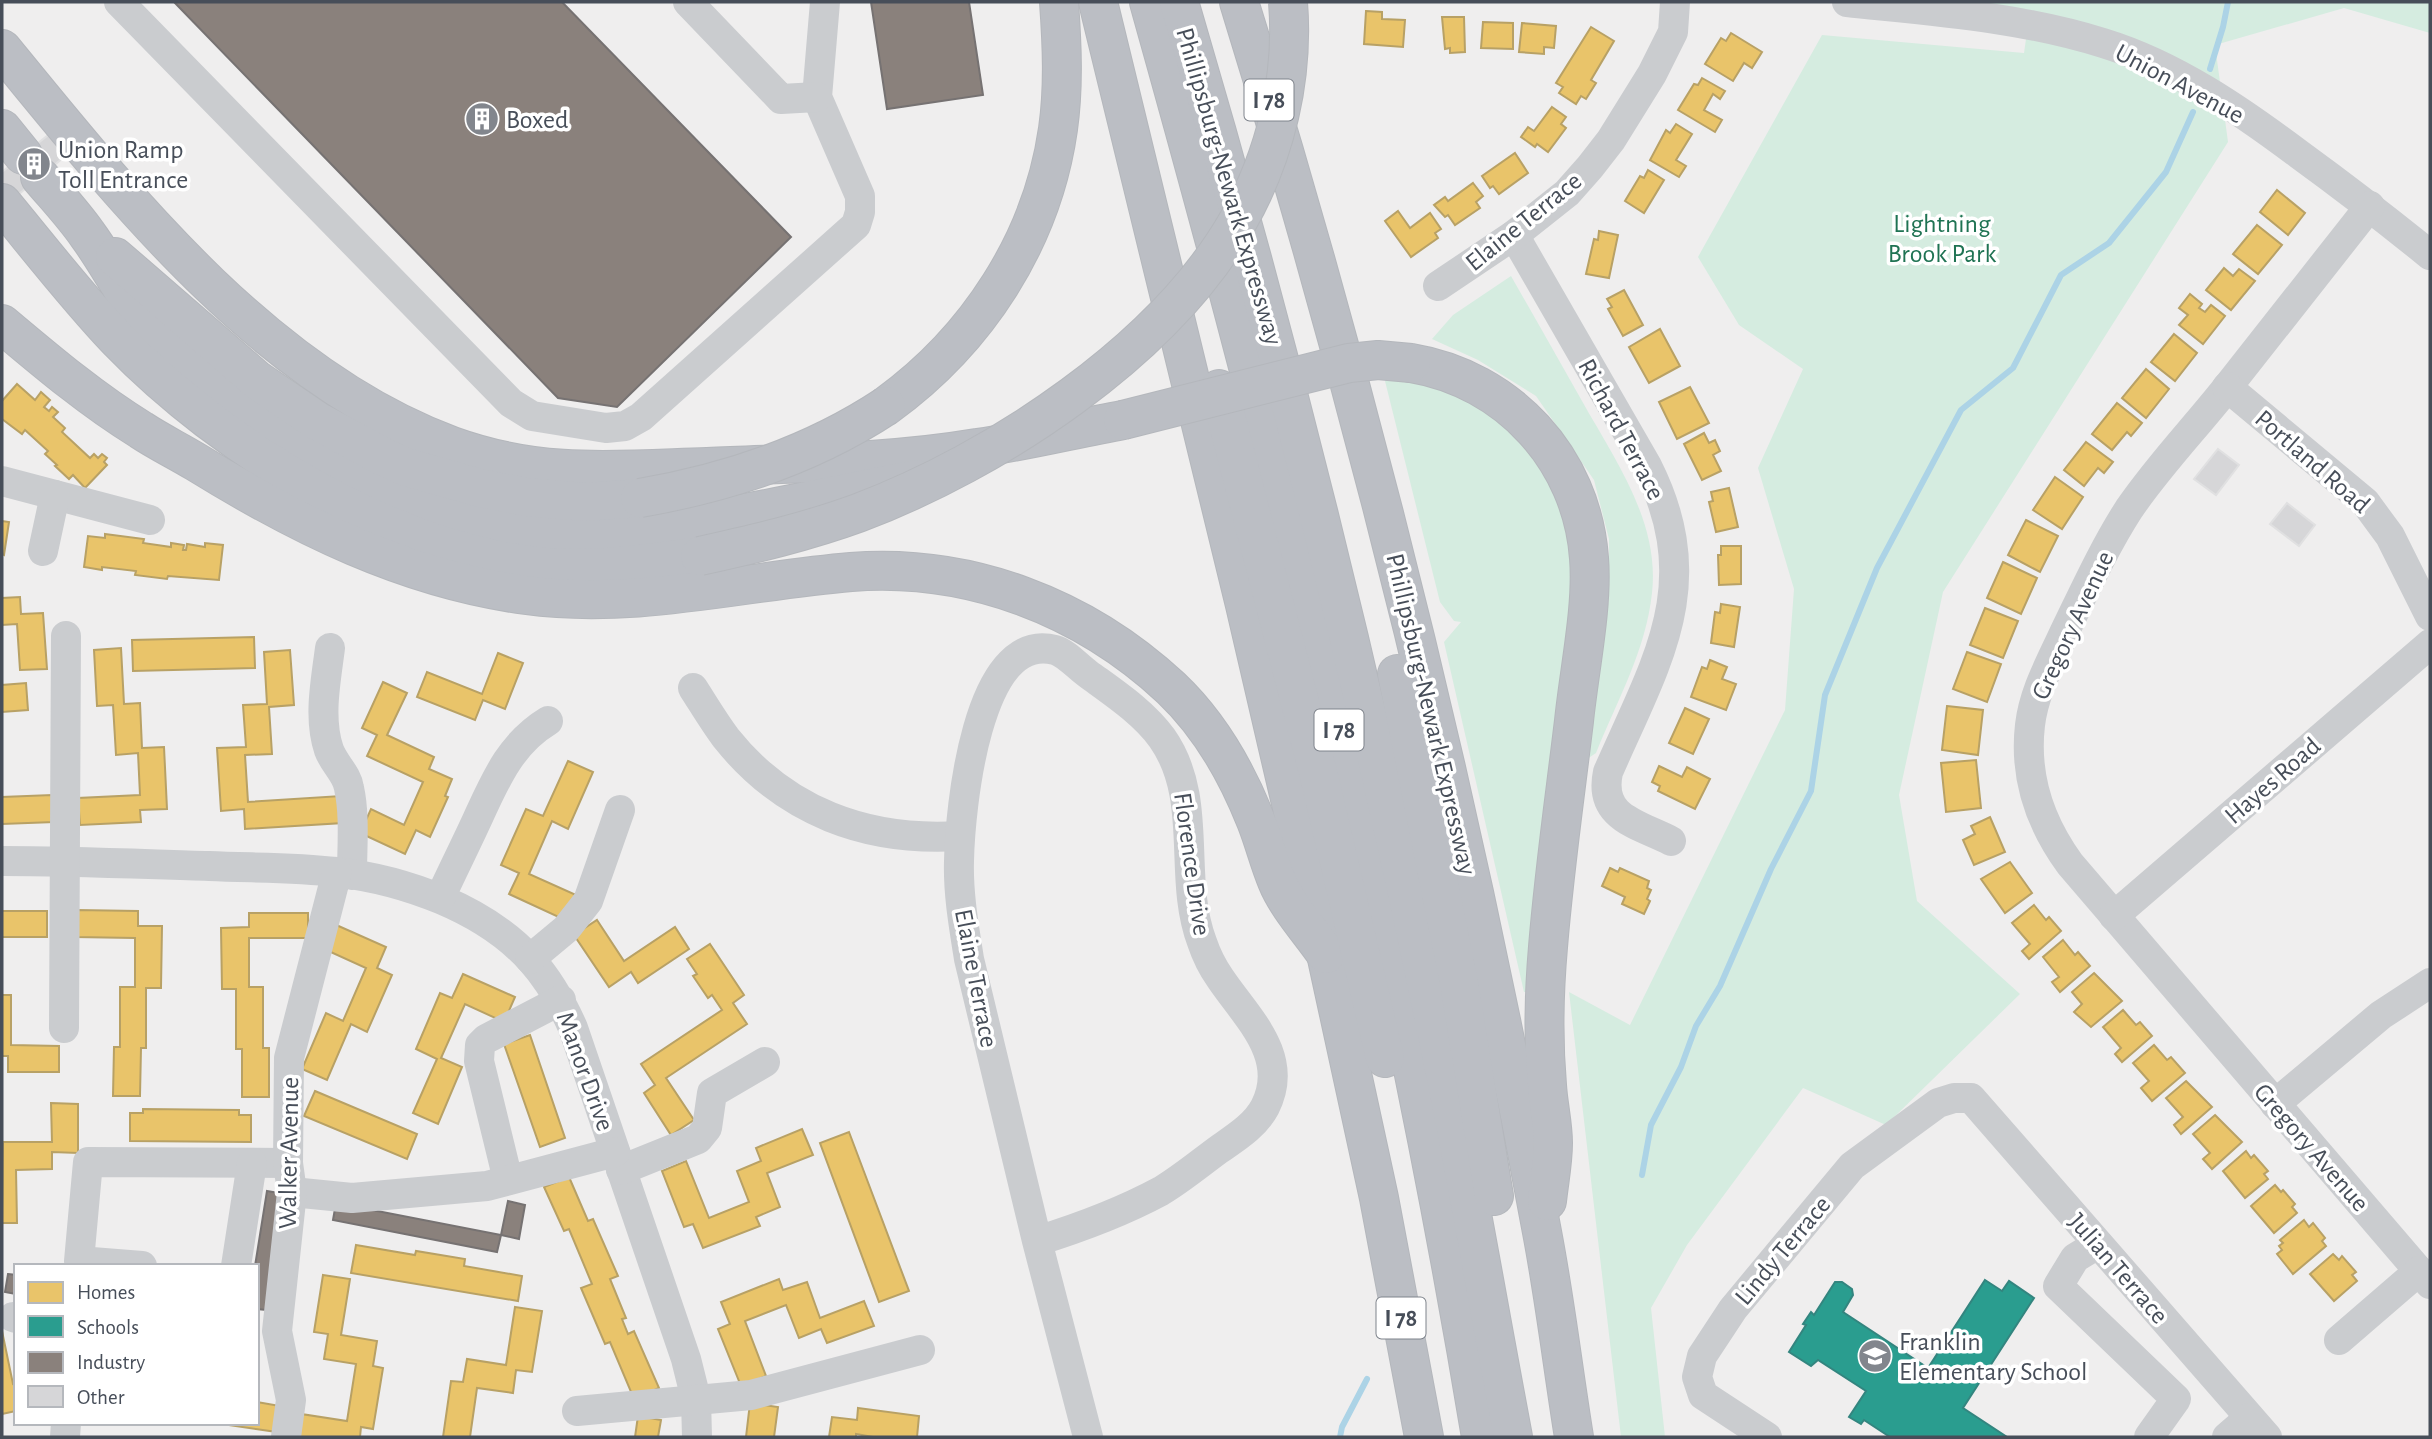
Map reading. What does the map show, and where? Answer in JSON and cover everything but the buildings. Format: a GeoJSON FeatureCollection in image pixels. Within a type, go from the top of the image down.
{"type":"FeatureCollection","features":[{"type":"Feature","properties":{"kind":"highway","name":"Phillipsburg-Newark Expressway"},"geometry":{"type":"LineString","coordinates":[[1239,2],[1352,386],[1432,708],[1492,980],[1543,1234],[1574,1437]]}},
{"type":"Feature","properties":{"kind":"highway"},"geometry":{"type":"LineString","coordinates":[[2,203],[98,319],[165,384],[249,448],[345,505],[421,539],[471,554],[521,564],[596,568],[700,556],[812,529],[882,503],[948,473],[993,449],[1051,411],[1092,380],[1149,330],[1182,297],[1212,260],[1238,220],[1257,183],[1282,101],[1288,60],[1288,2]]}},
{"type":"Feature","properties":{"kind":"highway"},"geometry":{"type":"LineString","coordinates":[[87,234],[239,366],[297,408],[407,467],[504,494],[545,500],[603,501],[640,498],[704,485],[780,461],[835,437],[886,406],[926,375],[974,324],[1000,285],[1029,232],[1052,163],[1061,96],[1060,14]]}},
{"type":"Feature","properties":{"kind":"highway"},"geometry":{"type":"LineString","coordinates":[[1101,17],[1164,178],[1287,649],[1391,1082],[1429,1258],[1463,1437]]}},
{"type":"Feature","properties":{"kind":"highway","name":"I 78"},"geometry":{"type":"LineString","coordinates":[[1101,17],[1245,605],[1326,954],[1378,1198],[1424,1437]]}},
{"type":"Feature","properties":{"kind":"highway","name":"Phillipsburg-Newark Expressway"},"geometry":{"type":"LineString","coordinates":[[1169,18],[1266,436],[1354,794],[1419,1090],[1481,1437]]}},
{"type":"Feature","properties":{"kind":"highway","name":"Phillipsburg-Newark Expressway"},"geometry":{"type":"LineString","coordinates":[[1169,18],[1278,356],[1348,636],[1435,1025],[1513,1437]]}},
{"type":"Feature","properties":{"kind":"highway"},"geometry":{"type":"LineString","coordinates":[[2,49],[105,175],[144,232],[221,319],[258,354],[324,407],[362,432],[463,483]]}},
{"type":"Feature","properties":{"kind":"highway"},"geometry":{"type":"LineString","coordinates":[[22,154],[87,234],[137,312],[209,380],[248,409],[320,454],[371,480],[441,508],[514,527],[599,533],[693,523],[984,463],[1056,444],[1123,420]]}},
{"type":"Feature","properties":{"kind":"highway"},"geometry":{"type":"LineString","coordinates":[[1286,157],[1318,348],[1389,636],[1448,924],[1479,1100],[1530,1437]]}},
{"type":"Feature","properties":{"kind":"highway"},"geometry":{"type":"LineString","coordinates":[[105,175],[214,287],[314,371],[363,403],[449,445],[502,461],[554,470],[588,471],[882,458],[977,449],[1123,420],[1349,363],[1378,360],[1444,370],[1474,383],[1504,401],[1529,423],[1551,450],[1569,479],[1581,510],[1588,543],[1588,598],[1545,982],[1544,1044],[1553,1142],[1543,1234]]}},
{"type":"Feature","properties":{"kind":"highway"},"geometry":{"type":"LineString","coordinates":[[2,297],[54,345],[193,460]]}},
{"type":"Feature","properties":{"kind":"highway"},"geometry":{"type":"LineString","coordinates":[[2,324],[139,429],[276,510],[342,541],[421,572],[489,590],[565,599],[599,599],[671,594],[850,572],[920,571],[991,585],[1058,610],[1107,638],[1147,668],[1174,691],[1197,718],[1219,747],[1236,778],[1254,817],[1279,885],[1326,954]]}},
{"type":"Feature","properties":{"kind":"street"},"geometry":{"type":"LineString","coordinates":[[119,2],[511,403],[531,416],[606,428],[625,426],[641,417],[856,225],[860,212],[860,196],[817,97],[825,2]]}},
{"type":"Feature","properties":{"kind":"street"},"geometry":{"type":"LineString","coordinates":[[688,2],[781,99],[817,97]]}},
{"type":"Feature","properties":{"kind":"street","name":"Elaine Terrace"},"geometry":{"type":"LineString","coordinates":[[1438,286],[1514,235],[1567,193],[1611,140],[1652,74],[1673,32],[1675,2]]}},
{"type":"Feature","properties":{"kind":"street","name":"Union Avenue"},"geometry":{"type":"LineString","coordinates":[[1847,2],[1994,18],[2052,28],[2154,63],[2214,96],[2264,128],[2370,206],[2430,255]]}},
{"type":"Feature","properties":{"kind":"street","name":"Gregory Avenue"},"geometry":{"type":"LineString","coordinates":[[2370,206],[2227,387],[2159,468],[2128,511],[2093,572],[2045,673],[2033,707],[2030,762],[2035,798],[2041,816],[2059,848],[2114,916],[2425,1278]]}},
{"type":"Feature","properties":{"kind":"street","name":"Richard Terrace"},"geometry":{"type":"LineString","coordinates":[[1514,235],[1647,466],[1668,517],[1675,567],[1670,621],[1660,652],[1608,772],[1606,791],[1607,800],[1617,814],[1671,842]]}},
{"type":"Feature","properties":{"kind":"street","name":"Portland Road"},"geometry":{"type":"LineString","coordinates":[[2227,387],[2365,502],[2390,536],[2430,616]]}},
{"type":"Feature","properties":{"kind":"street"},"geometry":{"type":"LineString","coordinates":[[2,481],[150,520]]}},
{"type":"Feature","properties":{"kind":"street"},"geometry":{"type":"LineString","coordinates":[[43,551],[55,495]]}},
{"type":"Feature","properties":{"kind":"street"},"geometry":{"type":"LineString","coordinates":[[64,1028],[66,636]]}},
{"type":"Feature","properties":{"kind":"street","name":"Hayes Road"},"geometry":{"type":"LineString","coordinates":[[2114,916],[2430,644]]}},
{"type":"Feature","properties":{"kind":"street","name":"Walker Avenue"},"geometry":{"type":"LineString","coordinates":[[286,1437],[291,1400],[277,1331],[290,1177],[289,1058],[345,874],[350,792],[344,775],[332,758],[324,731],[325,688],[330,648]]}},
{"type":"Feature","properties":{"kind":"street","name":"Elaine Terrace"},"geometry":{"type":"LineString","coordinates":[[1088,1437],[1037,1241],[969,959],[961,912],[958,863],[968,768],[981,721],[998,676],[1015,658],[1035,650],[1056,650],[1132,707]]}},
{"type":"Feature","properties":{"kind":"street"},"geometry":{"type":"LineString","coordinates":[[693,688],[725,737],[743,757],[762,776],[806,806],[830,818],[880,833],[920,837],[960,835]]}},
{"type":"Feature","properties":{"kind":"street","name":"Florence Drive"},"geometry":{"type":"LineString","coordinates":[[1037,1241],[1083,1226],[1162,1190],[1241,1134],[1256,1119],[1265,1107],[1273,1077],[1272,1062],[1261,1034],[1218,976],[1201,940],[1194,909],[1186,794],[1178,766],[1161,737],[1132,707]]}},
{"type":"Feature","properties":{"kind":"street"},"geometry":{"type":"LineString","coordinates":[[440,898],[504,764],[519,744],[548,721]]}},
{"type":"Feature","properties":{"kind":"street"},"geometry":{"type":"LineString","coordinates":[[530,959],[566,929],[588,901],[620,810]]}},
{"type":"Feature","properties":{"kind":"street","name":"Manor Drive"},"geometry":{"type":"LineString","coordinates":[[2,862],[66,861],[345,874],[402,886],[440,898],[484,922],[530,959],[561,1000],[573,1028],[686,1359],[696,1399],[697,1437]]}},
{"type":"Feature","properties":{"kind":"street"},"geometry":{"type":"LineString","coordinates":[[2275,1104],[2381,1015],[2430,983]]}},
{"type":"Feature","properties":{"kind":"street"},"geometry":{"type":"LineString","coordinates":[[508,1180],[480,1061],[480,1045],[486,1039],[561,1000]]}},
{"type":"Feature","properties":{"kind":"street"},"geometry":{"type":"LineString","coordinates":[[117,1264],[79,1261],[88,1162],[252,1163],[352,1198],[487,1186],[618,1161],[698,1139],[707,1128],[712,1093],[765,1062]]}},
{"type":"Feature","properties":{"kind":"street","name":"Lindy Terrace"},"geometry":{"type":"LineString","coordinates":[[1767,1437],[1703,1395],[1698,1377],[1702,1356],[1733,1309],[1852,1166],[1938,1103],[1954,1098],[1971,1098]]}},
{"type":"Feature","properties":{"kind":"street","name":"Julian Terrace"},"geometry":{"type":"LineString","coordinates":[[1971,1098],[2258,1427]]}},
{"type":"Feature","properties":{"kind":"street"},"geometry":{"type":"LineString","coordinates":[[236,1264],[252,1163]]}},
{"type":"Feature","properties":{"kind":"street"},"geometry":{"type":"LineString","coordinates":[[2098,1244],[2075,1258],[2058,1286],[2176,1399],[2149,1437]]}},
{"type":"Feature","properties":{"kind":"street"},"geometry":{"type":"LineString","coordinates":[[2339,1340],[2425,1278]]}},
{"type":"Feature","properties":{"kind":"street"},"geometry":{"type":"LineString","coordinates":[[577,1411],[751,1395],[920,1350]]}},
{"type":"Feature","properties":{"kind":"street"},"geometry":{"type":"LineString","coordinates":[[2227,1437],[2258,1427]]}},
{"type":"Feature","properties":{"kind":"green space","name":"Lightning Brook Park"},"geometry":{"type":"Polygon","coordinates":[[[1844,2],[2430,2],[2430,33],[2344,8],[2215,45],[2228,142],[1943,592],[1899,795],[1917,901],[2020,994],[1886,1125],[1803,1088],[1687,1245],[1651,1308],[1665,1437],[1621,1437],[1569,992],[1630,1025],[1785,710],[1794,589],[1758,468],[1803,369],[1739,325],[1698,257],[1822,35],[2024,53],[2028,25],[1844,2]]]}},
{"type":"Feature","properties":{"kind":"green space"},"geometry":{"type":"Polygon","coordinates":[[[1511,276],[1621,469],[1642,517],[1649,541],[1653,567],[1652,593],[1644,635],[1630,675],[1596,753],[1587,759],[1609,597],[1609,539],[1594,480],[1536,396],[1478,360],[1432,339],[1453,315],[1511,276]]]}},
{"type":"Feature","properties":{"kind":"green space"},"geometry":{"type":"Polygon","coordinates":[[[1384,377],[1419,380],[1501,417],[1557,486],[1575,562],[1529,992],[1524,992],[1444,642],[1461,622],[1454,621],[1440,602],[1384,377]]]}},
{"type":"Feature","properties":{"kind":"waterway"},"geometry":{"type":"LineString","coordinates":[[2210,69],[2228,2]]}},
{"type":"Feature","properties":{"kind":"waterway"},"geometry":{"type":"LineString","coordinates":[[1642,1175],[1651,1125],[1681,1067],[1696,1026],[1720,986],[1771,869],[1811,791],[1825,695],[1877,568],[1961,410],[2013,368],[2061,275],[2109,243],[2166,172],[2193,112]]}},
{"type":"Feature","properties":{"kind":"waterway"},"geometry":{"type":"LineString","coordinates":[[1340,1437],[1342,1427],[1367,1379]]}},
{"type":"Feature","properties":{"kind":"place","name":"Boxed"},"geometry":{"type":"Point","coordinates":[482,119]}},
{"type":"Feature","properties":{"kind":"place","name":"Union Ramp Toll Entrance"},"geometry":{"type":"Point","coordinates":[34,164]}},
{"type":"Feature","properties":{"kind":"place","name":"Franklin Elementary School"},"geometry":{"type":"Point","coordinates":[1875,1356]}}]}
